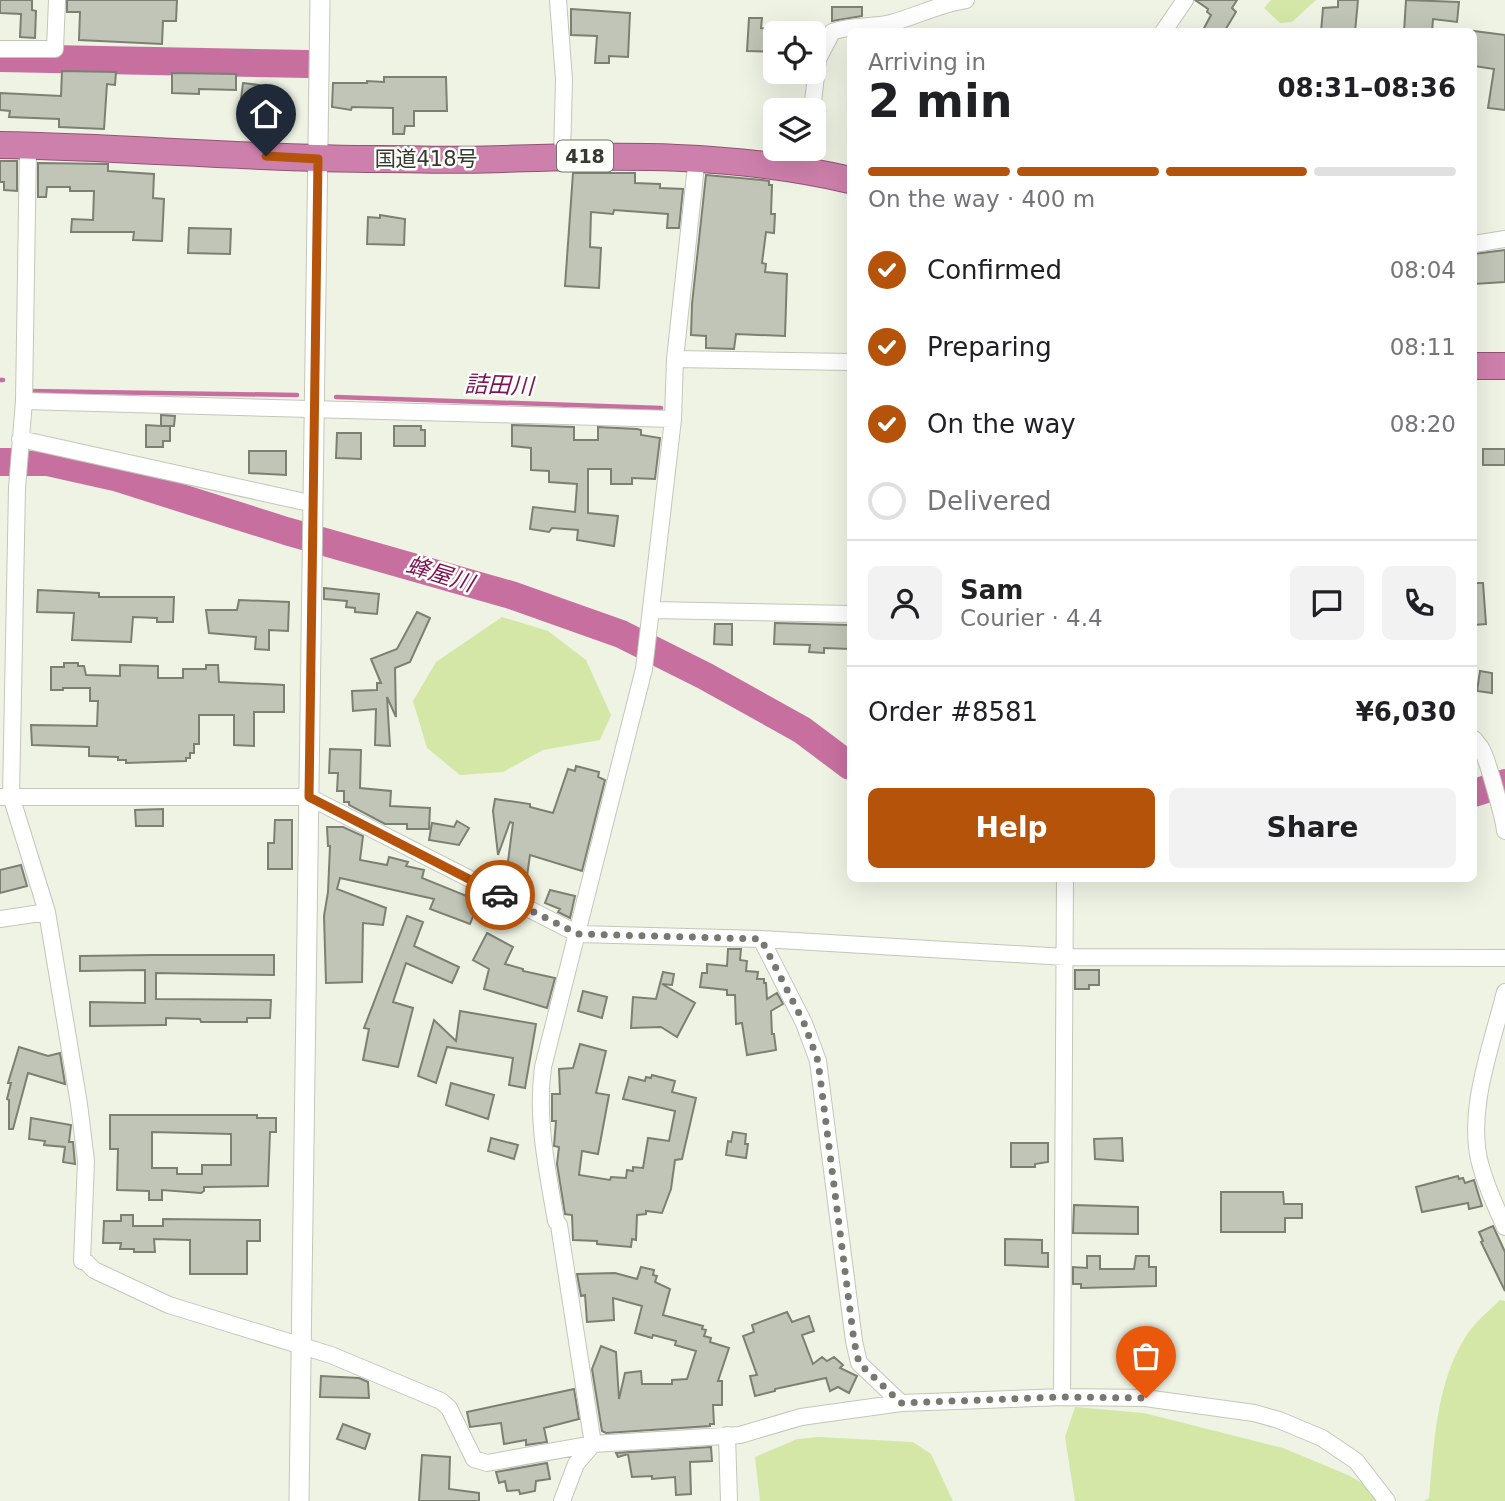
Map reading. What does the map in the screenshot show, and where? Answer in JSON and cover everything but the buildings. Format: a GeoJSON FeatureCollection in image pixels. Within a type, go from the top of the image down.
{"type":"FeatureCollection","features":[{"type":"Feature","properties":{"kind":"highway","name":"国道418号"},"geometry":{"type":"LineString","coordinates":[[0,145],[318,159],[501,159],[562,156],[763,158]]}},
{"type":"Feature","properties":{"kind":"highway","name":"国道418号"},"geometry":{"type":"LineString","coordinates":[[811,161],[847,179]]}},
{"type":"Feature","properties":{"kind":"highway"},"geometry":{"type":"LineString","coordinates":[[1477,366],[1505,366]]}},
{"type":"Feature","properties":{"kind":"street"},"geometry":{"type":"LineString","coordinates":[[0,49],[55,49],[57,0]]}},
{"type":"Feature","properties":{"kind":"street"},"geometry":{"type":"LineString","coordinates":[[299,1501],[320,0]]}},
{"type":"Feature","properties":{"kind":"street"},"geometry":{"type":"LineString","coordinates":[[558,0],[565,80],[562,156]]}},
{"type":"Feature","properties":{"kind":"street"},"geometry":{"type":"LineString","coordinates":[[813,98],[818,59],[831,32],[848,26],[890,23],[945,3],[966,0]]}},
{"type":"Feature","properties":{"kind":"street"},"geometry":{"type":"LineString","coordinates":[[1166,28],[1185,0]]}},
{"type":"Feature","properties":{"kind":"street"},"geometry":{"type":"LineString","coordinates":[[28,145],[24,401],[17,488],[5,796],[47,912],[79,1104],[86,1161],[82,1261],[93,1270],[169,1304],[331,1355],[441,1401],[449,1408],[477,1462],[593,1444],[740,1436],[801,1417],[901,1403],[1062,1397],[1146,1398],[1254,1413],[1322,1438],[1356,1461],[1387,1501]]}},
{"type":"Feature","properties":{"kind":"street"},"geometry":{"type":"LineString","coordinates":[[562,1501],[576,1464],[593,1444],[559,1225],[556,1221],[543,1148],[539,1096],[543,1067],[644,669],[673,419],[675,359],[698,157]]}},
{"type":"Feature","properties":{"kind":"street"},"geometry":{"type":"LineString","coordinates":[[1477,244],[1505,239]]}},
{"type":"Feature","properties":{"kind":"street"},"geometry":{"type":"LineString","coordinates":[[675,359],[847,362]]}},
{"type":"Feature","properties":{"kind":"street"},"geometry":{"type":"LineString","coordinates":[[24,401],[673,419]]}},
{"type":"Feature","properties":{"kind":"street"},"geometry":{"type":"LineString","coordinates":[[20,443],[314,509]]}},
{"type":"Feature","properties":{"kind":"street"},"geometry":{"type":"LineString","coordinates":[[651,617],[847,614]]}},
{"type":"Feature","properties":{"kind":"street"},"geometry":{"type":"LineString","coordinates":[[1477,743],[1486,759],[1505,831]]}},
{"type":"Feature","properties":{"kind":"street"},"geometry":{"type":"LineString","coordinates":[[5,796],[309,797],[578,934],[761,939],[1066,957],[1505,958]]}},
{"type":"Feature","properties":{"kind":"street"},"geometry":{"type":"LineString","coordinates":[[1062,1397],[1065,882]]}},
{"type":"Feature","properties":{"kind":"street"},"geometry":{"type":"LineString","coordinates":[[0,919],[47,912]]}},
{"type":"Feature","properties":{"kind":"street"},"geometry":{"type":"LineString","coordinates":[[761,939],[804,1023],[818,1061],[859,1363],[901,1403]]}},
{"type":"Feature","properties":{"kind":"street"},"geometry":{"type":"LineString","coordinates":[[1505,992],[1477,1104],[1477,1142],[1480,1166],[1505,1227]]}},
{"type":"Feature","properties":{"kind":"street"},"geometry":{"type":"LineString","coordinates":[[727,1436],[729,1501]]}},
{"type":"Feature","properties":{"kind":"green space"},"geometry":{"type":"Polygon","coordinates":[[[1271,0],[1316,0],[1292,22],[1280,23],[1264,8],[1271,0]]]}},
{"type":"Feature","properties":{"kind":"green space"},"geometry":{"type":"Polygon","coordinates":[[[502,617],[548,631],[586,660],[611,715],[600,740],[543,750],[503,772],[460,775],[427,748],[413,701],[436,662],[502,617]]]}},
{"type":"Feature","properties":{"kind":"green space"},"geometry":{"type":"Polygon","coordinates":[[[1500,1300],[1505,1301],[1505,1501],[1424,1501],[1429,1498],[1438,1414],[1448,1374],[1469,1331],[1500,1300]]]}},
{"type":"Feature","properties":{"kind":"green space"},"geometry":{"type":"Polygon","coordinates":[[[1075,1407],[1144,1413],[1283,1448],[1348,1475],[1393,1501],[1075,1501],[1065,1437],[1075,1407]]]}},
{"type":"Feature","properties":{"kind":"green space"},"geometry":{"type":"Polygon","coordinates":[[[819,1437],[913,1442],[931,1454],[953,1501],[760,1501],[755,1457],[797,1439],[819,1437]]]}},
{"type":"Feature","properties":{"kind":"waterway"},"geometry":{"type":"LineString","coordinates":[[0,58],[307,64]]}},
{"type":"Feature","properties":{"kind":"waterway","name":"詰田川"},"geometry":{"type":"LineString","coordinates":[[28,391],[297,395]]}},
{"type":"Feature","properties":{"kind":"waterway","name":"詰田川"},"geometry":{"type":"LineString","coordinates":[[336,397],[661,408]]}},
{"type":"Feature","properties":{"kind":"waterway","name":"蜂屋川"},"geometry":{"type":"LineString","coordinates":[[0,462],[48,462],[115,477],[286,531],[511,595],[621,634],[705,676],[802,730],[847,764]]}},
{"type":"Feature","properties":{"kind":"waterway","name":"蜂屋川"},"geometry":{"type":"LineString","coordinates":[[1477,792],[1505,783]]}},
{"type":"Feature","properties":{"kind":"way so far"},"geometry":{"type":"LineString","coordinates":[[500,895],[578,934],[761,939],[804,1023],[818,1061],[859,1363],[901,1403],[993,1398],[1146,1398]]}},
{"type":"Feature","properties":{"kind":"route"},"geometry":{"type":"LineString","coordinates":[[266,156],[318,159],[309,797],[500,895]]}}]}
